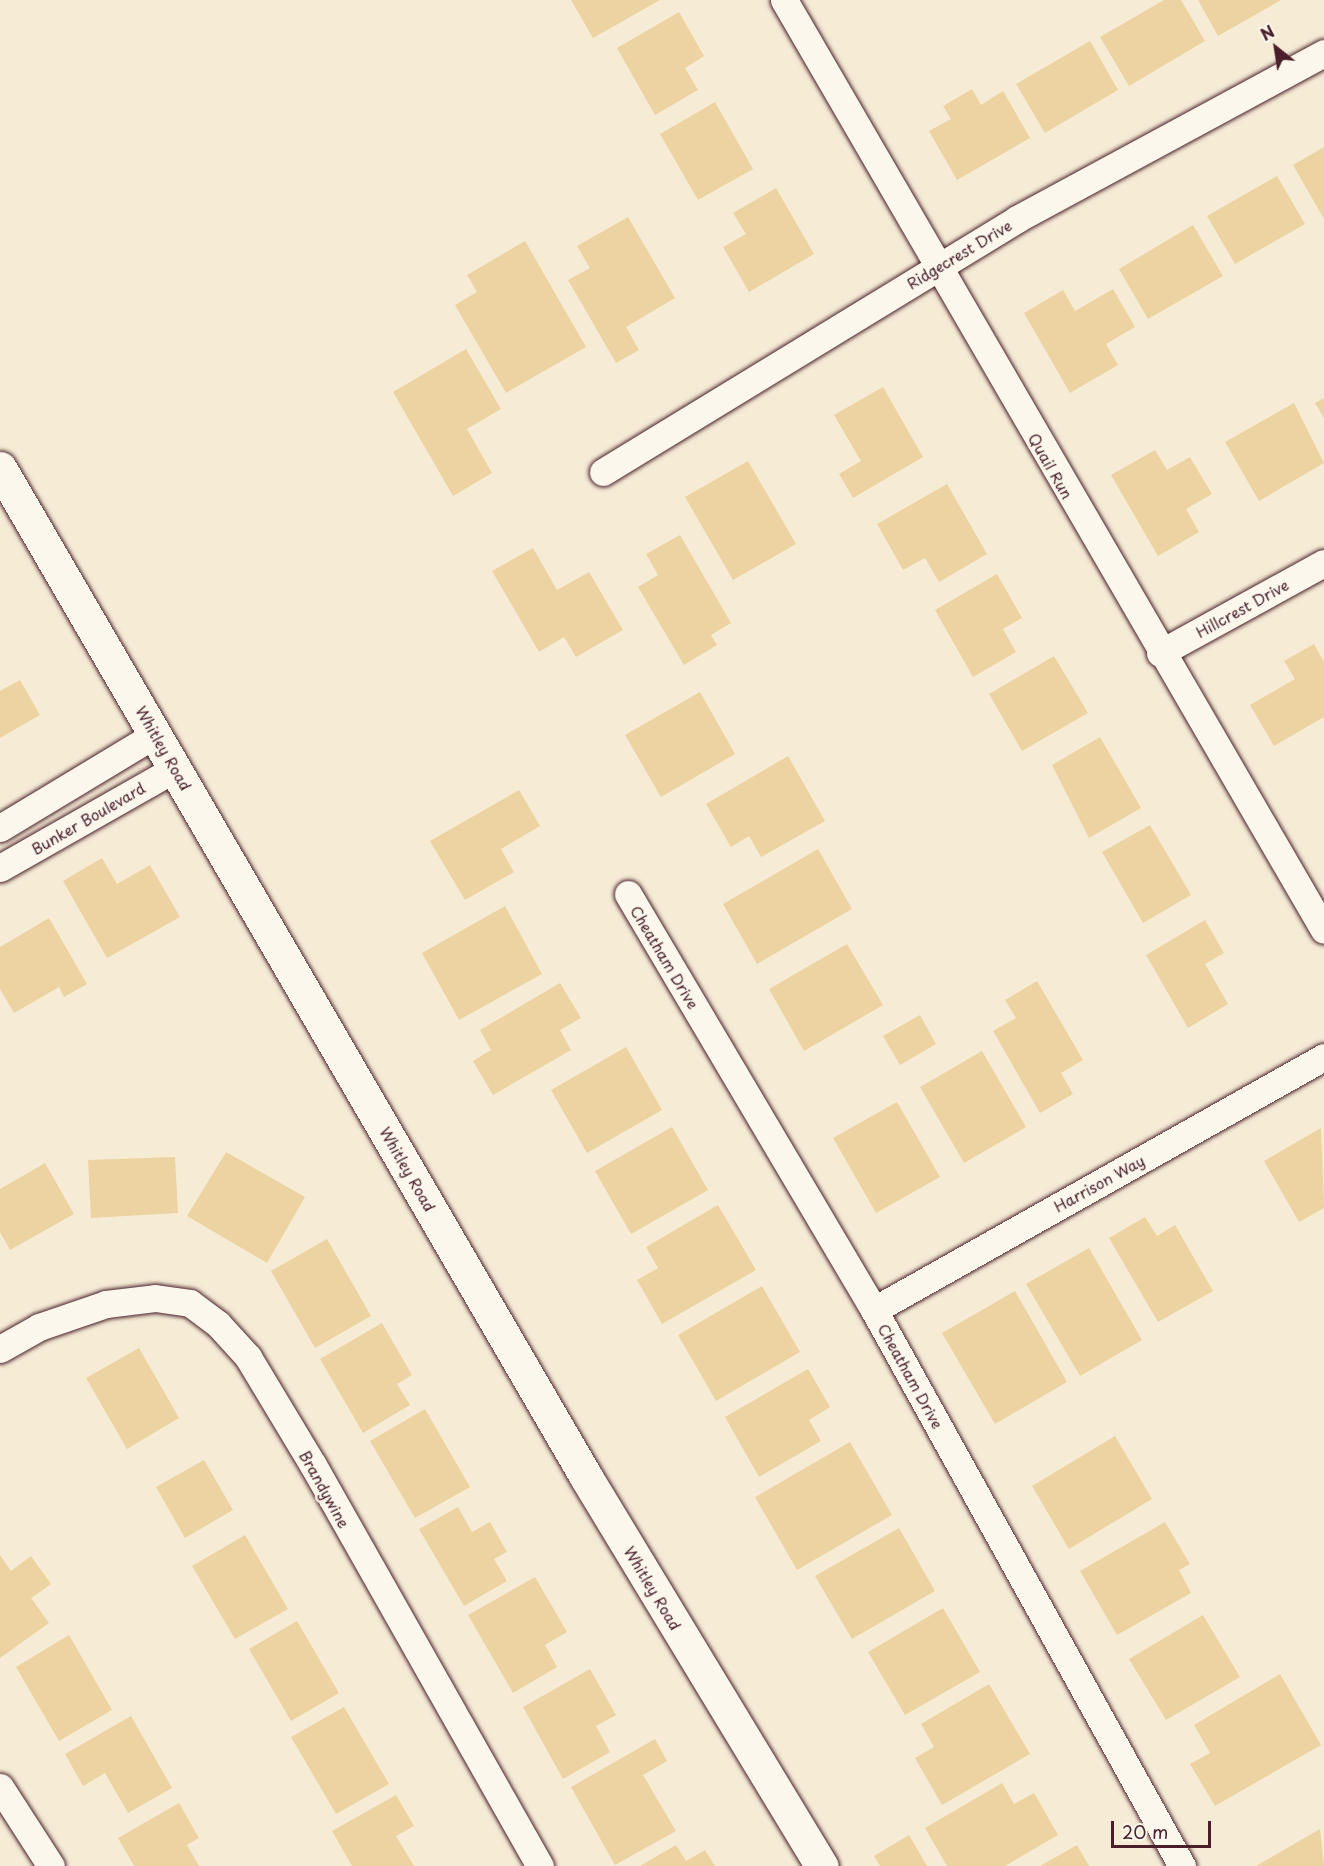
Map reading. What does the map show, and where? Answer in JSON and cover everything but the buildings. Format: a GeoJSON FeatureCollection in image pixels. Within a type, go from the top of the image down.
{"type":"FeatureCollection","features":[{"type":"Feature","properties":{"kind":"street","name":"Quail Run"},"geometry":{"type":"LineString","coordinates":[[784,0],[935,267],[1324,930]]}},
{"type":"Feature","properties":{"kind":"street","name":"Ridgecrest Drive"},"geometry":{"type":"LineString","coordinates":[[603,472],[935,267],[1324,53]]}},
{"type":"Feature","properties":{"kind":"street","name":"Whitley Road"},"geometry":{"type":"LineString","coordinates":[[0,468],[586,1477],[822,1866]]}},
{"type":"Feature","properties":{"kind":"street","name":"Hillcrest Drive"},"geometry":{"type":"LineString","coordinates":[[1160,653],[1324,563]]}},
{"type":"Feature","properties":{"kind":"street"},"geometry":{"type":"LineString","coordinates":[[0,828],[156,734]]}},
{"type":"Feature","properties":{"kind":"street","name":"Bunker Boulevard"},"geometry":{"type":"LineString","coordinates":[[0,868],[176,768]]}},
{"type":"Feature","properties":{"kind":"street","name":"Cheatham Drive"},"geometry":{"type":"LineString","coordinates":[[628,894],[874,1310],[1182,1866]]}},
{"type":"Feature","properties":{"kind":"street","name":"Harrison Way"},"geometry":{"type":"LineString","coordinates":[[874,1310],[1324,1057]]}},
{"type":"Feature","properties":{"kind":"street","name":"Brandywine"},"geometry":{"type":"LineString","coordinates":[[0,1349],[39,1327],[106,1304],[155,1298],[190,1303],[218,1324],[248,1358],[307,1455],[540,1866]]}},
{"type":"Feature","properties":{"kind":"street"},"geometry":{"type":"LineString","coordinates":[[0,1786],[51,1866]]}}]}
